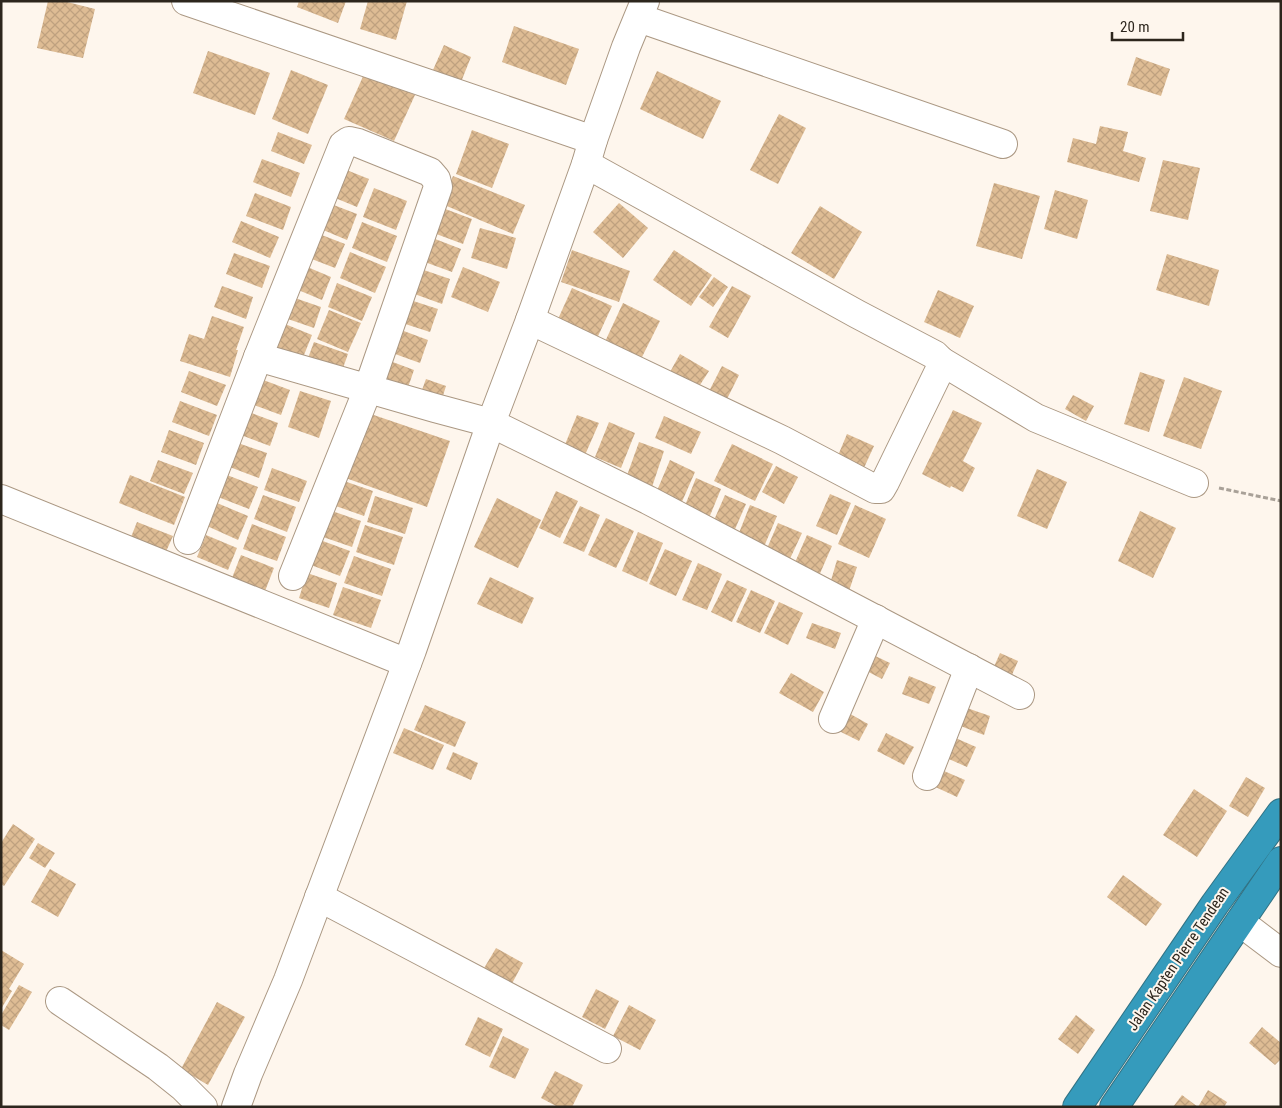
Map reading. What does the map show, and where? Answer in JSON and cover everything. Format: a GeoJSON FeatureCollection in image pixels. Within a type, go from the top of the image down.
{"type":"FeatureCollection","features":[{"type":"Feature","properties":{"kind":"highway","name":"Jalan Kapten Pierre Tendean"},"geometry":{"type":"LineString","coordinates":[[1077,1107],[1215,904],[1281,813]]}},
{"type":"Feature","properties":{"kind":"highway","name":"Jalan Kapten Pierre Tendean"},"geometry":{"type":"LineString","coordinates":[[1114,1107],[1281,861]]}},
{"type":"Feature","properties":{"kind":"street"},"geometry":{"type":"LineString","coordinates":[[186,1],[589,152],[848,310],[935,354],[941,361],[1036,418],[1194,483]]}},
{"type":"Feature","properties":{"kind":"street"},"geometry":{"type":"LineString","coordinates":[[236,1107],[288,980],[407,663],[626,47],[642,10],[1003,144]]}},
{"type":"Feature","properties":{"kind":"street"},"geometry":{"type":"LineString","coordinates":[[188,540],[258,357],[343,145],[349,141],[358,143],[430,172],[436,179],[438,187],[368,389],[293,576]]}},
{"type":"Feature","properties":{"kind":"street"},"geometry":{"type":"LineString","coordinates":[[530,320],[782,440],[875,489],[881,489],[885,482],[940,370],[941,361]]}},
{"type":"Feature","properties":{"kind":"street"},"geometry":{"type":"LineString","coordinates":[[258,357],[491,423],[648,500],[1020,694]]}},
{"type":"Feature","properties":{"kind":"street"},"geometry":{"type":"LineString","coordinates":[[1,499],[407,663]]}},
{"type":"Feature","properties":{"kind":"street"},"geometry":{"type":"LineString","coordinates":[[833,719],[876,619]]}},
{"type":"Feature","properties":{"kind":"street"},"geometry":{"type":"LineString","coordinates":[[927,776],[969,668]]}},
{"type":"Feature","properties":{"kind":"street"},"geometry":{"type":"LineString","coordinates":[[319,897],[607,1049]]}},
{"type":"Feature","properties":{"kind":"street"},"geometry":{"type":"LineString","coordinates":[[1240,922],[1281,954]]}},
{"type":"Feature","properties":{"kind":"street"},"geometry":{"type":"LineString","coordinates":[[60,1001],[184,1086],[203,1107]]}},
{"type":"Feature","properties":{"kind":"path"},"geometry":{"type":"LineString","coordinates":[[1194,483],[1281,501]]}},
{"type":"Feature","properties":{"kind":"building"},"geometry":{"type":"Polygon","coordinates":[[[48,1],[63,1],[95,9],[83,58],[37,48],[48,1]]]}},
{"type":"Feature","properties":{"kind":"building"},"geometry":{"type":"Polygon","coordinates":[[[299,1],[346,1],[338,23],[297,7],[299,1]]]}},
{"type":"Feature","properties":{"kind":"building"},"geometry":{"type":"Polygon","coordinates":[[[368,1],[407,1],[396,40],[360,29],[368,1]]]}},
{"type":"Feature","properties":{"kind":"building"},"geometry":{"type":"Polygon","coordinates":[[[514,26],[579,49],[566,85],[502,62],[514,26]]]}},
{"type":"Feature","properties":{"kind":"building"},"geometry":{"type":"Polygon","coordinates":[[[444,45],[471,57],[461,82],[433,70],[444,45]]]}},
{"type":"Feature","properties":{"kind":"building"},"geometry":{"type":"Polygon","coordinates":[[[208,51],[270,73],[255,115],[193,93],[208,51]]]}},
{"type":"Feature","properties":{"kind":"building"},"geometry":{"type":"Polygon","coordinates":[[[1136,57],[1170,69],[1161,96],[1127,85],[1136,57]]]}},
{"type":"Feature","properties":{"kind":"building"},"geometry":{"type":"Polygon","coordinates":[[[291,70],[328,85],[308,134],[272,119],[291,70]]]}},
{"type":"Feature","properties":{"kind":"building"},"geometry":{"type":"Polygon","coordinates":[[[657,71],[721,101],[703,139],[640,109],[657,71]]]}},
{"type":"Feature","properties":{"kind":"building"},"geometry":{"type":"Polygon","coordinates":[[[365,72],[415,95],[394,141],[344,119],[365,72]]]}},
{"type":"Feature","properties":{"kind":"building"},"geometry":{"type":"Polygon","coordinates":[[[779,114],[806,128],[778,184],[750,170],[779,114]]]}},
{"type":"Feature","properties":{"kind":"building"},"geometry":{"type":"Polygon","coordinates":[[[1100,126],[1128,132],[1123,151],[1146,158],[1139,182],[1067,162],[1073,138],[1096,144],[1100,126]]]}},
{"type":"Feature","properties":{"kind":"building"},"geometry":{"type":"Polygon","coordinates":[[[472,130],[509,144],[492,188],[456,174],[472,130]]]}},
{"type":"Feature","properties":{"kind":"building"},"geometry":{"type":"Polygon","coordinates":[[[278,132],[312,145],[304,164],[271,151],[278,132]]]}},
{"type":"Feature","properties":{"kind":"building"},"geometry":{"type":"Polygon","coordinates":[[[262,159],[300,173],[291,197],[253,182],[262,159]]]}},
{"type":"Feature","properties":{"kind":"building"},"geometry":{"type":"Polygon","coordinates":[[[1163,160],[1200,168],[1188,220],[1150,211],[1163,160]]]}},
{"type":"Feature","properties":{"kind":"building"},"geometry":{"type":"Polygon","coordinates":[[[339,167],[369,179],[357,207],[328,195],[339,167]]]}},
{"type":"Feature","properties":{"kind":"building"},"geometry":{"type":"Polygon","coordinates":[[[453,176],[525,205],[513,234],[442,204],[453,176]]]}},
{"type":"Feature","properties":{"kind":"building"},"geometry":{"type":"Polygon","coordinates":[[[994,183],[1040,196],[1022,259],[976,246],[994,183]]]}},
{"type":"Feature","properties":{"kind":"building"},"geometry":{"type":"Polygon","coordinates":[[[374,188],[407,201],[396,230],[363,217],[374,188]]]}},
{"type":"Feature","properties":{"kind":"building"},"geometry":{"type":"Polygon","coordinates":[[[1055,190],[1088,200],[1077,239],[1044,229],[1055,190]]]}},
{"type":"Feature","properties":{"kind":"building"},"geometry":{"type":"Polygon","coordinates":[[[255,193],[291,207],[283,230],[246,216],[255,193]]]}},
{"type":"Feature","properties":{"kind":"building"},"geometry":{"type":"Polygon","coordinates":[[[326,202],[357,214],[347,240],[316,227],[326,202]]]}},
{"type":"Feature","properties":{"kind":"building"},"geometry":{"type":"Polygon","coordinates":[[[619,203],[648,228],[623,258],[593,232],[619,203]]]}},
{"type":"Feature","properties":{"kind":"building"},"geometry":{"type":"Polygon","coordinates":[[[820,206],[862,232],[834,279],[791,253],[820,206]]]}},
{"type":"Feature","properties":{"kind":"building"},"geometry":{"type":"Polygon","coordinates":[[[440,207],[472,219],[463,244],[431,232],[440,207]]]}},
{"type":"Feature","properties":{"kind":"building"},"geometry":{"type":"Polygon","coordinates":[[[241,221],[279,237],[270,258],[232,242],[241,221]]]}},
{"type":"Feature","properties":{"kind":"building"},"geometry":{"type":"Polygon","coordinates":[[[362,222],[397,236],[387,262],[352,248],[362,222]]]}},
{"type":"Feature","properties":{"kind":"building"},"geometry":{"type":"Polygon","coordinates":[[[480,228],[516,238],[507,269],[471,258],[480,228]]]}},
{"type":"Feature","properties":{"kind":"building"},"geometry":{"type":"Polygon","coordinates":[[[314,232],[345,244],[335,268],[304,256],[314,232]]]}},
{"type":"Feature","properties":{"kind":"building"},"geometry":{"type":"Polygon","coordinates":[[[430,237],[461,249],[452,272],[422,261],[430,237]]]}},
{"type":"Feature","properties":{"kind":"building"},"geometry":{"type":"Polygon","coordinates":[[[572,250],[630,271],[619,302],[561,282],[572,250]]]}},
{"type":"Feature","properties":{"kind":"building"},"geometry":{"type":"Polygon","coordinates":[[[674,250],[712,275],[691,306],[653,280],[674,250]]]}},
{"type":"Feature","properties":{"kind":"building"},"geometry":{"type":"Polygon","coordinates":[[[350,252],[386,267],[375,293],[340,278],[350,252]]]}},
{"type":"Feature","properties":{"kind":"building"},"geometry":{"type":"Polygon","coordinates":[[[234,253],[270,266],[262,288],[226,274],[234,253]]]}},
{"type":"Feature","properties":{"kind":"building"},"geometry":{"type":"Polygon","coordinates":[[[1167,254],[1219,270],[1209,306],[1156,290],[1167,254]]]}},
{"type":"Feature","properties":{"kind":"building"},"geometry":{"type":"Polygon","coordinates":[[[305,266],[331,277],[322,300],[296,289],[305,266]]]}},
{"type":"Feature","properties":{"kind":"building"},"geometry":{"type":"Polygon","coordinates":[[[463,267],[500,282],[488,312],[451,297],[463,267]]]}},
{"type":"Feature","properties":{"kind":"building"},"geometry":{"type":"Polygon","coordinates":[[[418,268],[450,279],[442,304],[409,292],[418,268]]]}},
{"type":"Feature","properties":{"kind":"building"},"geometry":{"type":"Polygon","coordinates":[[[714,277],[728,287],[713,307],[699,297],[714,277]]]}},
{"type":"Feature","properties":{"kind":"building"},"geometry":{"type":"Polygon","coordinates":[[[337,283],[372,297],[362,321],[328,307],[337,283]]]}},
{"type":"Feature","properties":{"kind":"building"},"geometry":{"type":"Polygon","coordinates":[[[222,286],[253,297],[246,319],[214,307],[222,286]]]}},
{"type":"Feature","properties":{"kind":"building"},"geometry":{"type":"Polygon","coordinates":[[[732,286],[751,296],[728,338],[709,327],[732,286]]]}},
{"type":"Feature","properties":{"kind":"building"},"geometry":{"type":"Polygon","coordinates":[[[572,288],[612,306],[593,347],[554,328],[572,288]]]}},
{"type":"Feature","properties":{"kind":"building"},"geometry":{"type":"Polygon","coordinates":[[[938,290],[974,306],[960,338],[924,322],[938,290]]]}},
{"type":"Feature","properties":{"kind":"building"},"geometry":{"type":"Polygon","coordinates":[[[292,297],[321,307],[314,328],[285,318],[292,297]]]}},
{"type":"Feature","properties":{"kind":"building"},"geometry":{"type":"Polygon","coordinates":[[[404,298],[438,309],[430,332],[396,321],[404,298]]]}},
{"type":"Feature","properties":{"kind":"building"},"geometry":{"type":"Polygon","coordinates":[[[623,303],[660,321],[639,363],[603,346],[623,303]]]}},
{"type":"Feature","properties":{"kind":"building"},"geometry":{"type":"Polygon","coordinates":[[[329,310],[361,323],[348,352],[317,339],[329,310]]]}},
{"type":"Feature","properties":{"kind":"building"},"geometry":{"type":"Polygon","coordinates":[[[212,316],[244,327],[236,350],[238,350],[230,377],[180,361],[189,334],[204,339],[212,316]]]}},
{"type":"Feature","properties":{"kind":"building"},"geometry":{"type":"Polygon","coordinates":[[[285,324],[312,335],[302,360],[275,349],[285,324]]]}},
{"type":"Feature","properties":{"kind":"building"},"geometry":{"type":"Polygon","coordinates":[[[393,327],[428,340],[420,363],[384,350],[393,327]]]}},
{"type":"Feature","properties":{"kind":"building"},"geometry":{"type":"Polygon","coordinates":[[[314,342],[348,354],[339,379],[305,366],[314,342]]]}},
{"type":"Feature","properties":{"kind":"building"},"geometry":{"type":"Polygon","coordinates":[[[680,354],[709,371],[698,388],[670,372],[680,354]]]}},
{"type":"Feature","properties":{"kind":"building"},"geometry":{"type":"Polygon","coordinates":[[[382,358],[414,370],[405,396],[372,384],[382,358]]]}},
{"type":"Feature","properties":{"kind":"building"},"geometry":{"type":"Polygon","coordinates":[[[722,366],[739,375],[723,407],[705,399],[722,366]]]}},
{"type":"Feature","properties":{"kind":"building"},"geometry":{"type":"Polygon","coordinates":[[[189,371],[226,385],[217,406],[181,392],[189,371]]]}},
{"type":"Feature","properties":{"kind":"building"},"geometry":{"type":"Polygon","coordinates":[[[1140,372],[1165,380],[1149,432],[1124,424],[1140,372]]]}},
{"type":"Feature","properties":{"kind":"building"},"geometry":{"type":"Polygon","coordinates":[[[1184,377],[1222,391],[1201,449],[1163,436],[1184,377]]]}},
{"type":"Feature","properties":{"kind":"building"},"geometry":{"type":"Polygon","coordinates":[[[258,378],[290,390],[281,415],[249,403],[258,378]]]}},
{"type":"Feature","properties":{"kind":"building"},"geometry":{"type":"Polygon","coordinates":[[[426,379],[446,386],[440,405],[419,398],[426,379]]]}},
{"type":"Feature","properties":{"kind":"building"},"geometry":{"type":"Polygon","coordinates":[[[300,391],[331,401],[319,438],[288,427],[300,391]]]}},
{"type":"Feature","properties":{"kind":"building"},"geometry":{"type":"Polygon","coordinates":[[[1073,395],[1094,406],[1086,421],[1065,409],[1073,395]]]}},
{"type":"Feature","properties":{"kind":"building"},"geometry":{"type":"Polygon","coordinates":[[[180,401],[217,415],[209,436],[172,422],[180,401]]]}},
{"type":"Feature","properties":{"kind":"building"},"geometry":{"type":"Polygon","coordinates":[[[953,410],[982,423],[963,461],[975,468],[963,492],[951,486],[950,488],[922,474],[953,410]]]}},
{"type":"Feature","properties":{"kind":"building"},"geometry":{"type":"Polygon","coordinates":[[[362,411],[450,441],[427,507],[340,476],[362,411]]]}},
{"type":"Feature","properties":{"kind":"building"},"geometry":{"type":"Polygon","coordinates":[[[249,412],[278,423],[270,446],[241,435],[249,412]]]}},
{"type":"Feature","properties":{"kind":"building"},"geometry":{"type":"Polygon","coordinates":[[[577,415],[599,423],[585,455],[564,447],[577,415]]]}},
{"type":"Feature","properties":{"kind":"building"},"geometry":{"type":"Polygon","coordinates":[[[664,416],[701,432],[691,454],[655,438],[664,416]]]}},
{"type":"Feature","properties":{"kind":"building"},"geometry":{"type":"Polygon","coordinates":[[[609,422],[635,433],[621,468],[595,457],[609,422]]]}},
{"type":"Feature","properties":{"kind":"building"},"geometry":{"type":"Polygon","coordinates":[[[169,430],[204,443],[196,465],[161,452],[169,430]]]}},
{"type":"Feature","properties":{"kind":"building"},"geometry":{"type":"Polygon","coordinates":[[[847,434],[874,446],[863,470],[837,458],[847,434]]]}},
{"type":"Feature","properties":{"kind":"building"},"geometry":{"type":"Polygon","coordinates":[[[235,442],[267,453],[259,478],[227,466],[235,442]]]}},
{"type":"Feature","properties":{"kind":"building"},"geometry":{"type":"Polygon","coordinates":[[[639,442],[664,451],[651,490],[625,481],[639,442]]]}},
{"type":"Feature","properties":{"kind":"building"},"geometry":{"type":"Polygon","coordinates":[[[732,444],[773,464],[755,501],[714,481],[732,444]]]}},
{"type":"Feature","properties":{"kind":"building"},"geometry":{"type":"Polygon","coordinates":[[[158,460],[193,473],[184,494],[150,481],[158,460]]]}},
{"type":"Feature","properties":{"kind":"building"},"geometry":{"type":"Polygon","coordinates":[[[670,460],[695,472],[681,504],[656,493],[670,460]]]}},
{"type":"Feature","properties":{"kind":"building"},"geometry":{"type":"Polygon","coordinates":[[[776,466],[798,477],[784,504],[762,492],[776,466]]]}},
{"type":"Feature","properties":{"kind":"building"},"geometry":{"type":"Polygon","coordinates":[[[272,468],[307,481],[299,502],[264,490],[272,468]]]}},
{"type":"Feature","properties":{"kind":"building"},"geometry":{"type":"Polygon","coordinates":[[[1037,469],[1067,482],[1047,529],[1017,516],[1037,469]]]}},
{"type":"Feature","properties":{"kind":"building"},"geometry":{"type":"Polygon","coordinates":[[[130,475],[185,497],[174,525],[119,503],[130,475]]]}},
{"type":"Feature","properties":{"kind":"building"},"geometry":{"type":"Polygon","coordinates":[[[227,475],[258,487],[249,509],[218,497],[227,475]]]}},
{"type":"Feature","properties":{"kind":"building"},"geometry":{"type":"Polygon","coordinates":[[[696,478],[721,489],[709,518],[684,508],[696,478]]]}},
{"type":"Feature","properties":{"kind":"building"},"geometry":{"type":"Polygon","coordinates":[[[341,480],[373,491],[364,516],[333,505],[341,480]]]}},
{"type":"Feature","properties":{"kind":"building"},"geometry":{"type":"Polygon","coordinates":[[[556,491],[578,501],[560,538],[539,528],[556,491]]]}},
{"type":"Feature","properties":{"kind":"building"},"geometry":{"type":"Polygon","coordinates":[[[830,494],[851,503],[837,535],[816,526],[830,494]]]}},
{"type":"Feature","properties":{"kind":"building"},"geometry":{"type":"Polygon","coordinates":[[[263,495],[296,507],[287,532],[254,519],[263,495]]]}},
{"type":"Feature","properties":{"kind":"building"},"geometry":{"type":"Polygon","coordinates":[[[725,495],[746,504],[732,536],[711,527],[725,495]]]}},
{"type":"Feature","properties":{"kind":"building"},"geometry":{"type":"Polygon","coordinates":[[[375,496],[413,508],[405,534],[367,522],[375,496]]]}},
{"type":"Feature","properties":{"kind":"building"},"geometry":{"type":"Polygon","coordinates":[[[497,498],[541,520],[518,568],[474,547],[497,498]]]}},
{"type":"Feature","properties":{"kind":"building"},"geometry":{"type":"Polygon","coordinates":[[[217,503],[248,516],[238,540],[207,526],[217,503]]]}},
{"type":"Feature","properties":{"kind":"building"},"geometry":{"type":"Polygon","coordinates":[[[750,505],[777,516],[763,549],[737,538],[750,505]]]}},
{"type":"Feature","properties":{"kind":"building"},"geometry":{"type":"Polygon","coordinates":[[[855,505],[886,519],[869,558],[838,544],[855,505]]]}},
{"type":"Feature","properties":{"kind":"building"},"geometry":{"type":"Polygon","coordinates":[[[580,506],[600,515],[584,552],[563,543],[580,506]]]}},
{"type":"Feature","properties":{"kind":"building"},"geometry":{"type":"Polygon","coordinates":[[[332,511],[361,521],[352,547],[323,537],[332,511]]]}},
{"type":"Feature","properties":{"kind":"building"},"geometry":{"type":"Polygon","coordinates":[[[1140,511],[1176,528],[1153,578],[1118,561],[1140,511]]]}},
{"type":"Feature","properties":{"kind":"building"},"geometry":{"type":"Polygon","coordinates":[[[606,518],[634,531],[616,568],[588,555],[606,518]]]}},
{"type":"Feature","properties":{"kind":"building"},"geometry":{"type":"Polygon","coordinates":[[[137,522],[173,536],[164,556],[129,542],[137,522]]]}},
{"type":"Feature","properties":{"kind":"building"},"geometry":{"type":"Polygon","coordinates":[[[778,523],[802,533],[788,563],[765,553],[778,523]]]}},
{"type":"Feature","properties":{"kind":"building"},"geometry":{"type":"Polygon","coordinates":[[[252,524],[286,537],[277,561],[243,549],[252,524]]]}},
{"type":"Feature","properties":{"kind":"building"},"geometry":{"type":"Polygon","coordinates":[[[365,525],[403,537],[394,565],[356,552],[365,525]]]}},
{"type":"Feature","properties":{"kind":"building"},"geometry":{"type":"Polygon","coordinates":[[[638,532],[663,543],[647,582],[622,571],[638,532]]]}},
{"type":"Feature","properties":{"kind":"building"},"geometry":{"type":"Polygon","coordinates":[[[206,535],[237,548],[228,570],[197,557],[206,535]]]}},
{"type":"Feature","properties":{"kind":"building"},"geometry":{"type":"Polygon","coordinates":[[[807,535],[832,546],[818,578],[793,567],[807,535]]]}},
{"type":"Feature","properties":{"kind":"building"},"geometry":{"type":"Polygon","coordinates":[[[320,540],[350,551],[340,576],[311,565],[320,540]]]}},
{"type":"Feature","properties":{"kind":"building"},"geometry":{"type":"Polygon","coordinates":[[[665,549],[692,561],[676,596],[649,584],[665,549]]]}},
{"type":"Feature","properties":{"kind":"building"},"geometry":{"type":"Polygon","coordinates":[[[241,555],[274,568],[265,591],[232,578],[241,555]]]}},
{"type":"Feature","properties":{"kind":"building"},"geometry":{"type":"Polygon","coordinates":[[[354,556],[391,569],[382,596],[344,583],[354,556]]]}},
{"type":"Feature","properties":{"kind":"building"},"geometry":{"type":"Polygon","coordinates":[[[837,560],[857,567],[848,594],[829,587],[837,560]]]}},
{"type":"Feature","properties":{"kind":"building"},"geometry":{"type":"Polygon","coordinates":[[[698,563],[722,574],[707,610],[682,600],[698,563]]]}},
{"type":"Feature","properties":{"kind":"building"},"geometry":{"type":"Polygon","coordinates":[[[307,573],[337,583],[329,608],[299,598],[307,573]]]}},
{"type":"Feature","properties":{"kind":"building"},"geometry":{"type":"Polygon","coordinates":[[[490,577],[534,598],[522,624],[477,604],[490,577]]]}},
{"type":"Feature","properties":{"kind":"building"},"geometry":{"type":"Polygon","coordinates":[[[727,580],[747,589],[732,622],[711,612],[727,580]]]}},
{"type":"Feature","properties":{"kind":"building"},"geometry":{"type":"Polygon","coordinates":[[[343,587],[381,600],[371,628],[333,615],[343,587]]]}},
{"type":"Feature","properties":{"kind":"building"},"geometry":{"type":"Polygon","coordinates":[[[751,590],[775,601],[760,633],[736,622],[751,590]]]}},
{"type":"Feature","properties":{"kind":"building"},"geometry":{"type":"Polygon","coordinates":[[[779,602],[803,613],[788,645],[764,633],[779,602]]]}},
{"type":"Feature","properties":{"kind":"building"},"geometry":{"type":"Polygon","coordinates":[[[812,623],[841,633],[835,649],[806,638],[812,623]]]}},
{"type":"Feature","properties":{"kind":"building"},"geometry":{"type":"Polygon","coordinates":[[[869,653],[890,663],[882,679],[861,668],[869,653]]]}},
{"type":"Feature","properties":{"kind":"building"},"geometry":{"type":"Polygon","coordinates":[[[1000,653],[1018,661],[1008,684],[990,676],[1000,653]]]}},
{"type":"Feature","properties":{"kind":"building"},"geometry":{"type":"Polygon","coordinates":[[[791,673],[824,692],[813,712],[779,693],[791,673]]]}},
{"type":"Feature","properties":{"kind":"building"},"geometry":{"type":"Polygon","coordinates":[[[909,676],[936,687],[929,704],[902,694],[909,676]]]}},
{"type":"Feature","properties":{"kind":"building"},"geometry":{"type":"Polygon","coordinates":[[[425,705],[466,722],[455,747],[414,730],[425,705]]]}},
{"type":"Feature","properties":{"kind":"building"},"geometry":{"type":"Polygon","coordinates":[[[964,707],[990,716],[984,735],[958,725],[964,707]]]}},
{"type":"Feature","properties":{"kind":"building"},"geometry":{"type":"Polygon","coordinates":[[[845,711],[868,724],[859,741],[835,729],[845,711]]]}},
{"type":"Feature","properties":{"kind":"building"},"geometry":{"type":"Polygon","coordinates":[[[404,728],[444,745],[433,770],[393,753],[404,728]]]}},
{"type":"Feature","properties":{"kind":"building"},"geometry":{"type":"Polygon","coordinates":[[[886,733],[914,747],[904,765],[877,751],[886,733]]]}},
{"type":"Feature","properties":{"kind":"building"},"geometry":{"type":"Polygon","coordinates":[[[951,736],[976,747],[967,767],[942,756],[951,736]]]}},
{"type":"Feature","properties":{"kind":"building"},"geometry":{"type":"Polygon","coordinates":[[[453,752],[478,763],[471,780],[446,769],[453,752]]]}},
{"type":"Feature","properties":{"kind":"building"},"geometry":{"type":"Polygon","coordinates":[[[937,768],[965,780],[957,797],[929,784],[937,768]]]}},
{"type":"Feature","properties":{"kind":"building"},"geometry":{"type":"Polygon","coordinates":[[[1246,777],[1265,788],[1248,817],[1229,806],[1246,777]]]}},
{"type":"Feature","properties":{"kind":"building"},"geometry":{"type":"Polygon","coordinates":[[[1194,789],[1227,811],[1197,857],[1163,835],[1194,789]]]}},
{"type":"Feature","properties":{"kind":"building"},"geometry":{"type":"Polygon","coordinates":[[[13,824],[35,839],[4,886],[1,884],[1,843],[13,824]]]}},
{"type":"Feature","properties":{"kind":"building"},"geometry":{"type":"Polygon","coordinates":[[[38,843],[55,853],[45,868],[29,858],[38,843]]]}},
{"type":"Feature","properties":{"kind":"building"},"geometry":{"type":"Polygon","coordinates":[[[50,869],[76,884],[58,917],[31,902],[50,869]]]}},
{"type":"Feature","properties":{"kind":"building"},"geometry":{"type":"Polygon","coordinates":[[[1123,875],[1162,904],[1146,926],[1107,897],[1123,875]]]}},
{"type":"Feature","properties":{"kind":"building"},"geometry":{"type":"Polygon","coordinates":[[[496,948],[523,963],[508,991],[480,975],[496,948]]]}},
{"type":"Feature","properties":{"kind":"building"},"geometry":{"type":"Polygon","coordinates":[[[1,950],[24,964],[9,989],[12,991],[1,1009],[1,950]]]}},
{"type":"Feature","properties":{"kind":"building"},"geometry":{"type":"Polygon","coordinates":[[[19,985],[32,992],[9,1030],[1,1025],[1,1015],[19,985]]]}},
{"type":"Feature","properties":{"kind":"building"},"geometry":{"type":"Polygon","coordinates":[[[596,989],[619,1001],[605,1029],[582,1017],[596,989]]]}},
{"type":"Feature","properties":{"kind":"building"},"geometry":{"type":"Polygon","coordinates":[[[217,1002],[245,1017],[208,1085],[181,1069],[217,1002]]]}},
{"type":"Feature","properties":{"kind":"building"},"geometry":{"type":"Polygon","coordinates":[[[629,1005],[656,1020],[640,1050],[613,1036],[629,1005]]]}},
{"type":"Feature","properties":{"kind":"building"},"geometry":{"type":"Polygon","coordinates":[[[1076,1015],[1095,1030],[1078,1054],[1058,1039],[1076,1015]]]}},
{"type":"Feature","properties":{"kind":"building"},"geometry":{"type":"Polygon","coordinates":[[[478,1017],[503,1029],[490,1057],[465,1045],[478,1017]]]}},
{"type":"Feature","properties":{"kind":"building"},"geometry":{"type":"Polygon","coordinates":[[[1262,1027],[1281,1043],[1281,1059],[1275,1065],[1249,1043],[1262,1027]]]}},
{"type":"Feature","properties":{"kind":"building"},"geometry":{"type":"Polygon","coordinates":[[[503,1036],[529,1049],[515,1079],[489,1067],[503,1036]]]}},
{"type":"Feature","properties":{"kind":"building"},"geometry":{"type":"Polygon","coordinates":[[[555,1071],[583,1085],[572,1107],[558,1107],[541,1098],[555,1071]]]}},
{"type":"Feature","properties":{"kind":"building"},"geometry":{"type":"Polygon","coordinates":[[[1208,1090],[1227,1102],[1224,1107],[1198,1107],[1208,1090]]]}},
{"type":"Feature","properties":{"kind":"building"},"geometry":{"type":"Polygon","coordinates":[[[1182,1095],[1198,1107],[1173,1107],[1182,1095]]]}}]}
